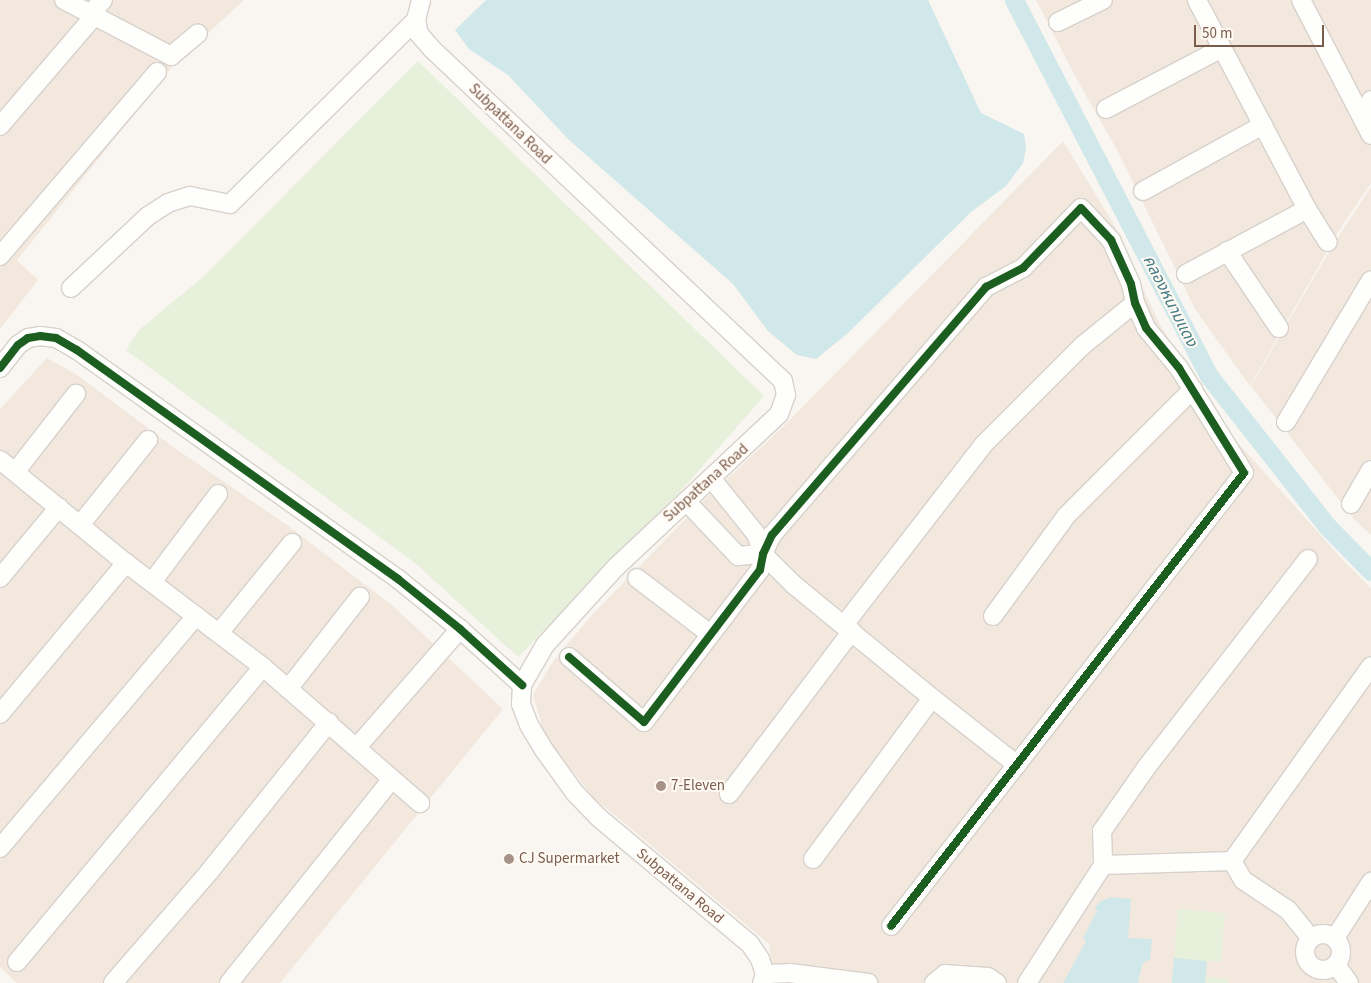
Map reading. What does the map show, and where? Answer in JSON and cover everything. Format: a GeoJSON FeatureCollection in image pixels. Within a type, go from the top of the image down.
{"type":"FeatureCollection","features":[{"type":"Feature","properties":{"kind":"street"},"geometry":{"type":"LineString","coordinates":[[64,0],[89,18],[171,56],[198,33]]}},
{"type":"Feature","properties":{"kind":"street"},"geometry":{"type":"LineString","coordinates":[[0,126],[103,0]]}},
{"type":"Feature","properties":{"kind":"street"},"geometry":{"type":"LineString","coordinates":[[71,288],[148,216],[168,203],[190,196],[230,204],[416,20],[421,0]]}},
{"type":"Feature","properties":{"kind":"street"},"geometry":{"type":"LineString","coordinates":[[1058,22],[1103,0]]}},
{"type":"Feature","properties":{"kind":"street"},"geometry":{"type":"LineString","coordinates":[[1198,0],[1307,209],[1328,242]]}},
{"type":"Feature","properties":{"kind":"street"},"geometry":{"type":"LineString","coordinates":[[1301,0],[1371,135]]}},
{"type":"Feature","properties":{"kind":"street","name":"Subpattana Road"},"geometry":{"type":"LineString","coordinates":[[416,20],[419,34],[432,49],[783,381],[786,395],[779,414],[616,567],[545,645],[522,685],[521,704],[529,726],[575,793],[598,817],[750,944],[760,959],[764,979]]}},
{"type":"Feature","properties":{"kind":"street"},"geometry":{"type":"LineString","coordinates":[[1106,109],[1222,48]]}},
{"type":"Feature","properties":{"kind":"street"},"geometry":{"type":"LineString","coordinates":[[0,256],[157,72]]}},
{"type":"Feature","properties":{"kind":"street"},"geometry":{"type":"LineString","coordinates":[[1362,118],[1371,100]]}},
{"type":"Feature","properties":{"kind":"street"},"geometry":{"type":"LineString","coordinates":[[1143,191],[1263,125]]}},
{"type":"Feature","properties":{"kind":"street"},"geometry":{"type":"LineString","coordinates":[[569,657],[644,722],[760,570],[763,554],[772,535],[986,287],[1023,268],[1081,208],[1111,240],[1131,284],[1135,303],[1146,328],[1193,389],[1244,473],[891,926]]}},
{"type":"Feature","properties":{"kind":"street"},"geometry":{"type":"LineString","coordinates":[[1186,274],[1307,209]]}},
{"type":"Feature","properties":{"kind":"street"},"geometry":{"type":"LineString","coordinates":[[1227,251],[1279,328]]}},
{"type":"Feature","properties":{"kind":"street"},"geometry":{"type":"LineString","coordinates":[[1286,422],[1371,280]]}},
{"type":"Feature","properties":{"kind":"street"},"geometry":{"type":"LineString","coordinates":[[729,794],[983,445],[1082,346],[1135,303]]}},
{"type":"Feature","properties":{"kind":"street"},"geometry":{"type":"LineString","coordinates":[[0,368],[18,345],[28,338],[40,336],[56,338],[77,350],[398,579],[460,629],[522,685]]}},
{"type":"Feature","properties":{"kind":"street"},"geometry":{"type":"LineString","coordinates":[[993,616],[1067,515],[1193,389]]}},
{"type":"Feature","properties":{"kind":"street"},"geometry":{"type":"LineString","coordinates":[[16,471],[76,394]]}},
{"type":"Feature","properties":{"kind":"street"},"geometry":{"type":"LineString","coordinates":[[80,525],[148,440]]}},
{"type":"Feature","properties":{"kind":"street"},"geometry":{"type":"LineString","coordinates":[[0,460],[16,471],[126,563],[263,667],[329,722],[420,803]]}},
{"type":"Feature","properties":{"kind":"street"},"geometry":{"type":"LineString","coordinates":[[1350,504],[1371,470]]}},
{"type":"Feature","properties":{"kind":"street"},"geometry":{"type":"LineString","coordinates":[[711,478],[756,534],[763,554],[794,585],[932,698],[1018,765]]}},
{"type":"Feature","properties":{"kind":"street"},"geometry":{"type":"LineString","coordinates":[[152,582],[218,494]]}},
{"type":"Feature","properties":{"kind":"street"},"geometry":{"type":"LineString","coordinates":[[686,501],[738,556],[763,554]]}},
{"type":"Feature","properties":{"kind":"street"},"geometry":{"type":"LineString","coordinates":[[0,578],[59,507]]}},
{"type":"Feature","properties":{"kind":"street"},"geometry":{"type":"LineString","coordinates":[[219,633],[292,543]]}},
{"type":"Feature","properties":{"kind":"street"},"geometry":{"type":"LineString","coordinates":[[1028,983],[1103,865],[1102,831],[1146,768],[1308,559]]}},
{"type":"Feature","properties":{"kind":"street"},"geometry":{"type":"LineString","coordinates":[[0,714],[126,563]]}},
{"type":"Feature","properties":{"kind":"street"},"geometry":{"type":"LineString","coordinates":[[637,578],[710,634]]}},
{"type":"Feature","properties":{"kind":"street"},"geometry":{"type":"LineString","coordinates":[[288,689],[360,597]]}},
{"type":"Feature","properties":{"kind":"street"},"geometry":{"type":"LineString","coordinates":[[0,848],[196,616]]}},
{"type":"Feature","properties":{"kind":"street"},"geometry":{"type":"LineString","coordinates":[[356,746],[460,629]]}},
{"type":"Feature","properties":{"kind":"street"},"geometry":{"type":"LineString","coordinates":[[1232,861],[1371,666]]}},
{"type":"Feature","properties":{"kind":"street"},"geometry":{"type":"LineString","coordinates":[[17,962],[263,667]]}},
{"type":"Feature","properties":{"kind":"street"},"geometry":{"type":"LineString","coordinates":[[813,859],[932,698]]}},
{"type":"Feature","properties":{"kind":"street"},"geometry":{"type":"LineString","coordinates":[[114,983],[209,872],[329,722]]}},
{"type":"Feature","properties":{"kind":"street"},"geometry":{"type":"LineString","coordinates":[[229,983],[392,779]]}},
{"type":"Feature","properties":{"kind":"street"},"geometry":{"type":"LineString","coordinates":[[1103,865],[1232,861]]}},
{"type":"Feature","properties":{"kind":"street"},"geometry":{"type":"LineString","coordinates":[[1232,861],[1243,880],[1288,910],[1311,938]]}},
{"type":"Feature","properties":{"kind":"street"},"geometry":{"type":"LineString","coordinates":[[1335,938],[1371,882]]}},
{"type":"Feature","properties":{"kind":"street"},"geometry":{"type":"LineString","coordinates":[[1324,973],[1340,958],[1341,950],[1335,938],[1326,934],[1311,938],[1305,948],[1306,960],[1324,973],[1349,983]]}},
{"type":"Feature","properties":{"kind":"street"},"geometry":{"type":"LineString","coordinates":[[764,979],[790,973],[868,983]]}},
{"type":"Feature","properties":{"kind":"street"},"geometry":{"type":"LineString","coordinates":[[934,983],[945,974],[988,977],[997,983]]}},
{"type":"Feature","properties":{"kind":"shaded area"},"geometry":{"type":"Polygon","coordinates":[[[0,0],[54,0],[174,65],[17,260],[38,280],[0,329],[0,0]]]}},
{"type":"Feature","properties":{"kind":"shaded area"},"geometry":{"type":"Polygon","coordinates":[[[62,0],[244,0],[176,63],[62,0]]]}},
{"type":"Feature","properties":{"kind":"shaded area"},"geometry":{"type":"Polygon","coordinates":[[[1036,0],[1371,0],[1371,183],[1338,232],[1250,386],[1195,309],[1117,150],[1075,76],[1036,0]]]}},
{"type":"Feature","properties":{"kind":"shaded area"},"geometry":{"type":"Polygon","coordinates":[[[1063,141],[1113,223],[1160,325],[1230,434],[1340,557],[1371,588],[1371,983],[774,983],[769,944],[594,798],[545,736],[533,695],[554,660],[593,614],[702,502],[784,426],[1063,141]]]}},
{"type":"Feature","properties":{"kind":"shaded area"},"geometry":{"type":"Polygon","coordinates":[[[1371,187],[1371,535],[1353,518],[1251,386],[1331,248],[1371,187]]]}},
{"type":"Feature","properties":{"kind":"shaded area"},"geometry":{"type":"Polygon","coordinates":[[[47,358],[77,375],[176,449],[287,525],[393,606],[503,709],[280,983],[17,983],[0,967],[0,409],[47,358]]]}},
{"type":"Feature","properties":{"kind":"green space"},"geometry":{"type":"Polygon","coordinates":[[[418,61],[764,396],[678,494],[518,657],[415,563],[126,350],[139,330],[204,276],[418,61]]]}},
{"type":"Feature","properties":{"kind":"green space"},"geometry":{"type":"Polygon","coordinates":[[[1178,909],[1225,913],[1221,962],[1174,958],[1178,909]]]}},
{"type":"Feature","properties":{"kind":"green space"},"geometry":{"type":"Polygon","coordinates":[[[1206,977],[1227,979],[1227,983],[1205,983],[1206,977]]]}},
{"type":"Feature","properties":{"kind":"water"},"geometry":{"type":"Polygon","coordinates":[[[486,0],[928,0],[981,113],[1024,134],[1026,148],[1023,163],[1006,186],[971,212],[848,333],[816,359],[797,355],[768,331],[733,284],[568,139],[508,75],[469,49],[455,30],[486,0]]]}},
{"type":"Feature","properties":{"kind":"water"},"geometry":{"type":"Polygon","coordinates":[[[1112,897],[1131,899],[1128,938],[1152,939],[1150,960],[1145,961],[1142,965],[1138,983],[1063,983],[1086,941],[1083,938],[1097,911],[1095,908],[1101,901],[1112,897]]]}},
{"type":"Feature","properties":{"kind":"water"},"geometry":{"type":"Polygon","coordinates":[[[1174,958],[1207,961],[1205,983],[1172,983],[1174,958]]]}},
{"type":"Feature","properties":{"kind":"waterway","name":"คลองหนามแดง"},"geometry":{"type":"LineString","coordinates":[[1014,0],[1209,376],[1327,526],[1371,571]]}},
{"type":"Feature","properties":{"kind":"cycle path"},"geometry":{"type":"LineString","coordinates":[[569,657],[644,722],[760,570],[763,554],[772,535],[986,287],[1023,268],[1081,208],[1111,240],[1131,284],[1135,303],[1146,328],[1179,368],[1244,473],[891,926]]}},
{"type":"Feature","properties":{"kind":"cycle path"},"geometry":{"type":"LineString","coordinates":[[0,368],[18,345],[28,338],[40,336],[56,338],[77,350],[398,579],[460,629],[522,685]]}},
{"type":"Feature","properties":{"kind":"place","name":"7-Eleven"},"geometry":{"type":"Point","coordinates":[661,786]}},
{"type":"Feature","properties":{"kind":"place","name":"CJ Supermarket"},"geometry":{"type":"Point","coordinates":[509,859]}}]}
